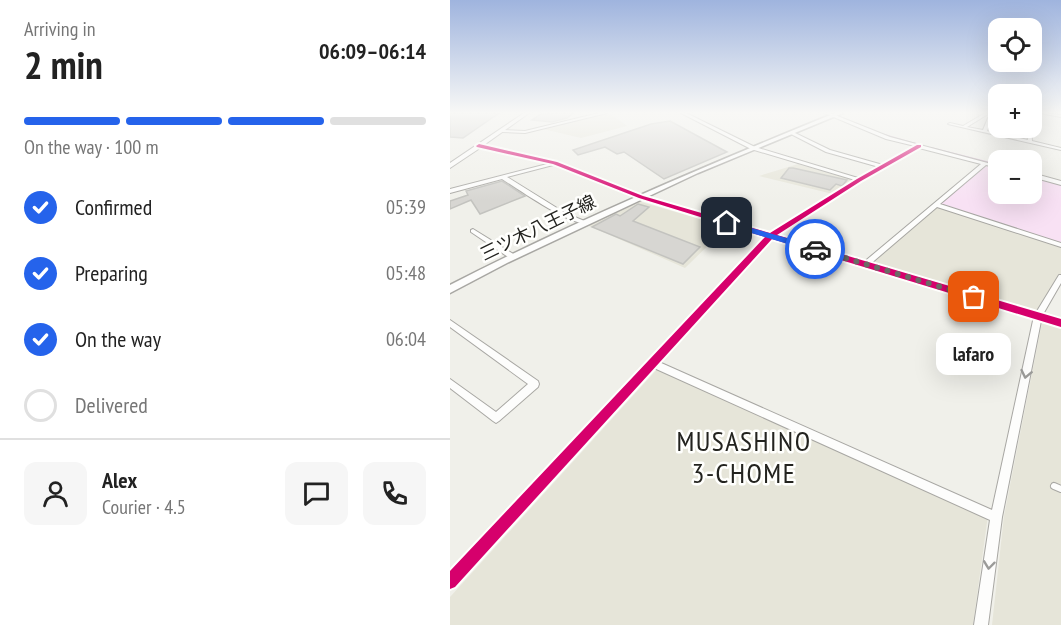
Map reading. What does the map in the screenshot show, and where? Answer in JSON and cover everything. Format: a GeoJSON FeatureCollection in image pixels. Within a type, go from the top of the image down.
{"type":"FeatureCollection","features":[{"type":"Feature","properties":{"kind":"main road","name":"三ツ木八王子線"},"geometry":{"type":"LineString","coordinates":[[450,289],[641,197],[768,142]]}},
{"type":"Feature","properties":{"kind":"street"},"geometry":{"type":"LineString","coordinates":[[450,166],[485,142]]}},
{"type":"Feature","properties":{"kind":"street"},"geometry":{"type":"LineString","coordinates":[[741,142],[753,148],[859,180]]}},
{"type":"Feature","properties":{"kind":"street"},"geometry":{"type":"LineString","coordinates":[[810,142],[828,151],[882,166]]}},
{"type":"Feature","properties":{"kind":"street"},"geometry":{"type":"LineString","coordinates":[[904,142],[988,164]]}},
{"type":"Feature","properties":{"kind":"street"},"geometry":{"type":"LineString","coordinates":[[1031,142],[1061,149]]}},
{"type":"Feature","properties":{"kind":"street"},"geometry":{"type":"LineString","coordinates":[[479,146],[555,163],[641,197],[1061,323]]}},
{"type":"Feature","properties":{"kind":"street"},"geometry":{"type":"LineString","coordinates":[[450,582],[770,236],[882,166],[919,146]]}},
{"type":"Feature","properties":{"kind":"street"},"geometry":{"type":"LineString","coordinates":[[450,191],[555,163]]}},
{"type":"Feature","properties":{"kind":"street"},"geometry":{"type":"LineString","coordinates":[[866,264],[985,163]]}},
{"type":"Feature","properties":{"kind":"street"},"geometry":{"type":"LineString","coordinates":[[503,177],[563,214],[585,223]]}},
{"type":"Feature","properties":{"kind":"street"},"geometry":{"type":"LineString","coordinates":[[1042,178],[1061,183]]}},
{"type":"Feature","properties":{"kind":"street"},"geometry":{"type":"LineString","coordinates":[[936,205],[1061,245]]}},
{"type":"Feature","properties":{"kind":"street"},"geometry":{"type":"LineString","coordinates":[[472,231],[513,257]]}},
{"type":"Feature","properties":{"kind":"street"},"geometry":{"type":"LineString","coordinates":[[981,625],[996,516],[1038,316],[1061,277]]}},
{"type":"Feature","properties":{"kind":"street"},"geometry":{"type":"LineString","coordinates":[[450,322],[535,384],[496,418],[450,383]]}},
{"type":"Feature","properties":{"kind":"street"},"geometry":{"type":"LineString","coordinates":[[652,363],[996,516]]}},
{"type":"Feature","properties":{"kind":"lane"},"geometry":{"type":"LineString","coordinates":[[1054,486],[1061,489]]}},
{"type":"Feature","properties":{"kind":"shaded area"},"geometry":{"type":"Polygon","coordinates":[[[798,164],[853,180],[833,194],[759,176],[798,164]]]}},
{"type":"Feature","properties":{"kind":"shaded area"},"geometry":{"type":"Polygon","coordinates":[[[986,166],[988,167],[988,204],[1042,204],[1042,180],[1061,185],[1061,243],[940,204],[986,166]]]}},
{"type":"Feature","properties":{"kind":"shaded area"},"geometry":{"type":"Polygon","coordinates":[[[638,201],[727,227],[685,268],[587,225],[638,201]]]}},
{"type":"Feature","properties":{"kind":"shaded area"},"geometry":{"type":"Polygon","coordinates":[[[936,205],[1061,245],[1061,277],[1038,316],[866,264],[936,205]]]}},
{"type":"Feature","properties":{"kind":"shaded area"},"geometry":{"type":"Polygon","coordinates":[[[1042,322],[1061,328],[1061,625],[992,625],[1004,516],[1042,322]]]}},
{"type":"Feature","properties":{"kind":"shaded area"},"geometry":{"type":"Polygon","coordinates":[[[660,366],[988,515],[973,625],[450,625],[450,597],[660,366]]]}},
{"type":"Feature","properties":{"kind":"building"},"geometry":{"type":"Polygon","coordinates":[[[596,142],[709,142],[727,152],[664,179],[624,152],[617,154],[605,147],[578,155],[573,150],[596,142]]]}},
{"type":"Feature","properties":{"kind":"building"},"geometry":{"type":"Polygon","coordinates":[[[789,168],[847,180],[842,186],[836,184],[830,190],[781,178],[789,168]]]}},
{"type":"Feature","properties":{"kind":"building"},"geometry":{"type":"Polygon","coordinates":[[[502,181],[525,196],[480,214],[471,200],[450,209],[450,201],[468,195],[466,191],[502,181]]]}},
{"type":"Feature","properties":{"kind":"building"},"geometry":{"type":"Polygon","coordinates":[[[638,204],[649,207],[633,221],[700,247],[683,264],[592,227],[616,214],[620,216],[638,204]]]}},
{"type":"Feature","properties":{"kind":"waterway"},"geometry":{"type":"LineString","coordinates":[[910,142],[920,145]]}},
{"type":"Feature","properties":{"kind":"waterway"},"geometry":{"type":"LineString","coordinates":[[932,148],[988,162]]}},
{"type":"Feature","properties":{"kind":"cycle path"},"geometry":{"type":"LineString","coordinates":[[479,146],[555,163],[641,197],[1061,323]]}},
{"type":"Feature","properties":{"kind":"cycle path"},"geometry":{"type":"LineString","coordinates":[[450,582],[770,236],[859,180],[919,146]]}},
{"type":"Feature","properties":{"kind":"way so far"},"geometry":{"type":"LineString","coordinates":[[815,249],[974,297]]}},
{"type":"Feature","properties":{"kind":"place","name":"lafaro"},"geometry":{"type":"Point","coordinates":[974,297]}},
{"type":"Feature","properties":{"kind":"district","name":"MUSASHINO 3-CHOME"},"geometry":{"type":"Point","coordinates":[744,457]}},
{"type":"Feature","properties":{"kind":"route"},"geometry":{"type":"LineString","coordinates":[[727,223],[815,249]]}}]}
